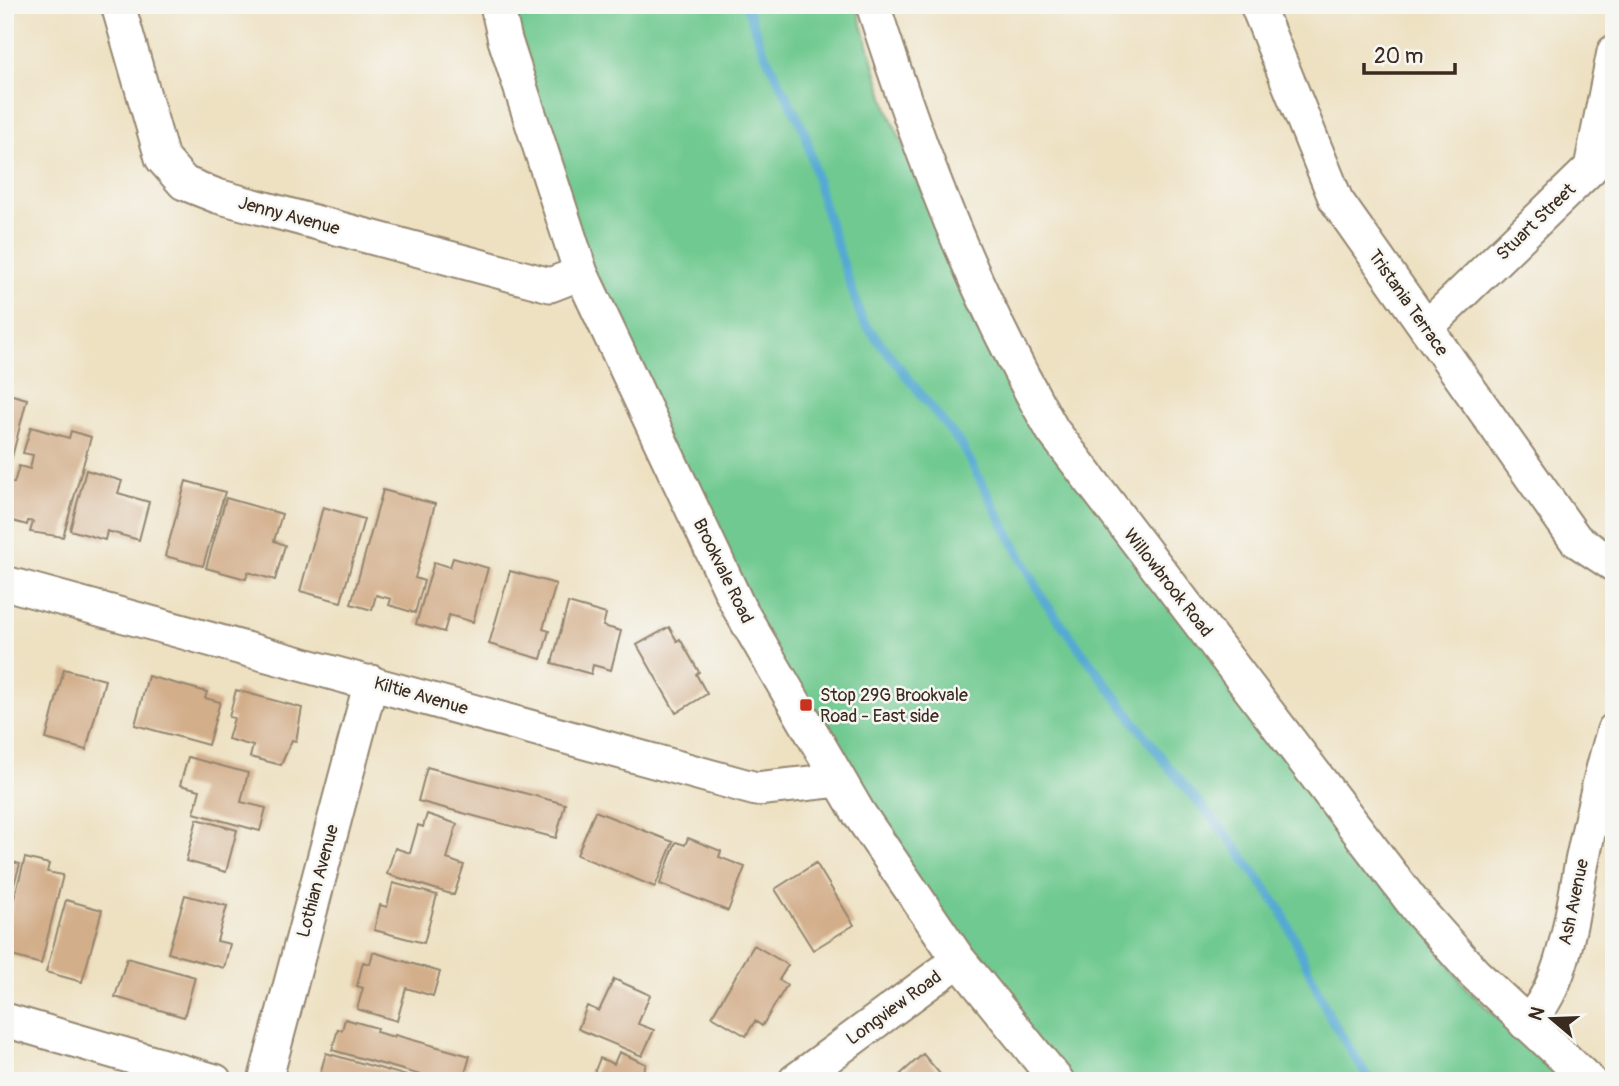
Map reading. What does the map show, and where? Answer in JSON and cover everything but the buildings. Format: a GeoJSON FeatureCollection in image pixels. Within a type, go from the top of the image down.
{"type":"FeatureCollection","features":[{"type":"Feature","properties":{"kind":"street","name":"Jenny Avenue"},"geometry":{"type":"LineString","coordinates":[[118,5],[162,158],[184,183],[218,197],[550,285],[581,273]]}},
{"type":"Feature","properties":{"kind":"street","name":"Brookvale Road"},"geometry":{"type":"LineString","coordinates":[[497,5],[505,40],[581,273],[739,608],[839,780],[959,960],[1057,1081]]}},
{"type":"Feature","properties":{"kind":"street","name":"Willowbrook Road"},"geometry":{"type":"LineString","coordinates":[[873,5],[903,99],[972,276],[1014,364],[1053,431],[1420,912],[1474,973],[1589,1081]]}},
{"type":"Feature","properties":{"kind":"street","name":"Tristania Terrace"},"geometry":{"type":"LineString","coordinates":[[1257,5],[1336,200],[1576,540],[1614,565]]}},
{"type":"Feature","properties":{"kind":"street","name":"Stuart Street"},"geometry":{"type":"LineString","coordinates":[[1426,328],[1591,168],[1614,52]]}},
{"type":"Feature","properties":{"kind":"street","name":"Kiltie Avenue"},"geometry":{"type":"LineString","coordinates":[[5,583],[756,789],[839,780]]}},
{"type":"Feature","properties":{"kind":"street","name":"Lothian Avenue"},"geometry":{"type":"LineString","coordinates":[[265,1081],[371,682]]}},
{"type":"Feature","properties":{"kind":"street","name":"Ash Avenue"},"geometry":{"type":"LineString","coordinates":[[1525,1023],[1537,1013],[1549,993],[1560,962],[1602,770],[1614,730]]}},
{"type":"Feature","properties":{"kind":"street","name":"Longview Road"},"geometry":{"type":"LineString","coordinates":[[795,1081],[959,960]]}},
{"type":"Feature","properties":{"kind":"street"},"geometry":{"type":"LineString","coordinates":[[5,1020],[215,1081]]}},
{"type":"Feature","properties":{"kind":"green space"},"geometry":{"type":"Polygon","coordinates":[[[497,5],[856,5],[889,113],[965,289],[1467,989],[1564,1081],[1061,1081],[839,780],[581,273],[497,5]]]}},
{"type":"Feature","properties":{"kind":"waterway"},"geometry":{"type":"LineString","coordinates":[[746,5],[763,50],[805,132],[822,200],[862,320],[962,446],[1045,602],[1170,769],[1230,839],[1281,910],[1330,1017],[1370,1081]]}},
{"type":"Feature","properties":{"kind":"place","name":"Stop 29G Brookvale Road - East side"},"geometry":{"type":"Point","coordinates":[806,705]}}]}
